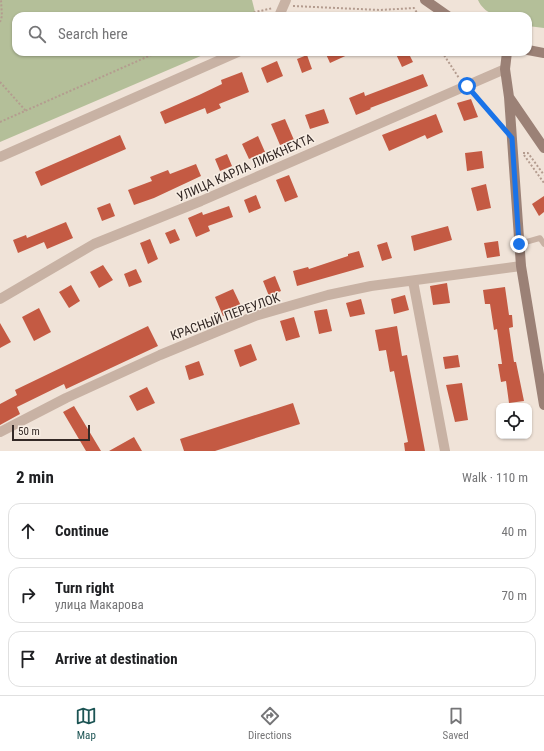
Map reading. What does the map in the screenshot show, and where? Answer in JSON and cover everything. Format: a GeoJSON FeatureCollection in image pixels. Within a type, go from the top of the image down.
{"type":"FeatureCollection","features":[{"type":"Feature","properties":{"kind":"street"},"geometry":{"type":"LineString","coordinates":[[425,0],[442,12]]}},
{"type":"Feature","properties":{"kind":"street"},"geometry":{"type":"LineString","coordinates":[[532,51],[544,53]]}},
{"type":"Feature","properties":{"kind":"street"},"geometry":{"type":"LineString","coordinates":[[0,157],[229,56]]}},
{"type":"Feature","properties":{"kind":"street"},"geometry":{"type":"LineString","coordinates":[[507,56],[505,69],[509,97],[521,266],[542,377],[544,405]]}},
{"type":"Feature","properties":{"kind":"street","name":"УЛИЦА КАРЛА ЛИБКНЕХТА"},"geometry":{"type":"LineString","coordinates":[[0,299],[94,244],[201,201],[505,69]]}},
{"type":"Feature","properties":{"kind":"street"},"geometry":{"type":"LineString","coordinates":[[509,97],[544,148]]}},
{"type":"Feature","properties":{"kind":"street","name":"КРАСНЫЙ ПЕРЕУЛОК"},"geometry":{"type":"LineString","coordinates":[[0,432],[66,398],[160,355],[255,316],[328,295],[371,286],[413,282],[521,266]]}},
{"type":"Feature","properties":{"kind":"street"},"geometry":{"type":"LineString","coordinates":[[413,282],[445,451]]}},
{"type":"Feature","properties":{"kind":"lane"},"geometry":{"type":"LineString","coordinates":[[519,244],[540,238],[544,244]]}},
{"type":"Feature","properties":{"kind":"path"},"geometry":{"type":"LineString","coordinates":[[0,22],[2,16],[1,0]]}},
{"type":"Feature","properties":{"kind":"path"},"geometry":{"type":"LineString","coordinates":[[252,12],[285,3],[380,10],[414,8],[416,12]]}},
{"type":"Feature","properties":{"kind":"path"},"geometry":{"type":"LineString","coordinates":[[0,122],[149,56]]}},
{"type":"Feature","properties":{"kind":"path"},"geometry":{"type":"LineString","coordinates":[[444,56],[457,76],[512,138],[544,183]]}},
{"type":"Feature","properties":{"kind":"path"},"geometry":{"type":"LineString","coordinates":[[0,82],[26,111]]}},
{"type":"Feature","properties":{"kind":"path"},"geometry":{"type":"LineString","coordinates":[[523,153],[528,153],[544,175]]}},
{"type":"Feature","properties":{"kind":"green space"},"geometry":{"type":"Polygon","coordinates":[[[0,0],[252,0],[255,12],[12,12],[12,56],[201,56],[0,142],[0,0]]]}},
{"type":"Feature","properties":{"kind":"green space"},"geometry":{"type":"Polygon","coordinates":[[[478,0],[544,0],[544,28],[532,26],[532,12],[489,12],[478,0]]]}},
{"type":"Feature","properties":{"kind":"building"},"geometry":{"type":"Polygon","coordinates":[[[307,56],[312,69],[302,73],[297,59],[307,56]]]}},
{"type":"Feature","properties":{"kind":"building"},"geometry":{"type":"Polygon","coordinates":[[[327,56],[345,56],[330,63],[327,56]]]}},
{"type":"Feature","properties":{"kind":"building"},"geometry":{"type":"Polygon","coordinates":[[[397,56],[410,56],[413,62],[402,67],[397,56]]]}},
{"type":"Feature","properties":{"kind":"building"},"geometry":{"type":"Polygon","coordinates":[[[277,61],[283,76],[267,83],[261,68],[277,61]]]}},
{"type":"Feature","properties":{"kind":"building"},"geometry":{"type":"Polygon","coordinates":[[[242,72],[249,92],[219,104],[221,108],[207,114],[205,108],[165,124],[160,112],[222,84],[221,80],[242,72]]]}},
{"type":"Feature","properties":{"kind":"building"},"geometry":{"type":"Polygon","coordinates":[[[423,74],[428,86],[370,108],[371,109],[356,115],[349,98],[364,92],[365,96],[423,74]]]}},
{"type":"Feature","properties":{"kind":"building"},"geometry":{"type":"Polygon","coordinates":[[[471,99],[478,117],[464,121],[457,103],[471,99]]]}},
{"type":"Feature","properties":{"kind":"building"},"geometry":{"type":"Polygon","coordinates":[[[324,109],[329,123],[310,129],[305,115],[324,109]]]}},
{"type":"Feature","properties":{"kind":"building"},"geometry":{"type":"Polygon","coordinates":[[[436,114],[443,132],[427,139],[425,135],[389,151],[382,135],[436,114]]]}},
{"type":"Feature","properties":{"kind":"building"},"geometry":{"type":"Polygon","coordinates":[[[285,119],[294,140],[280,145],[271,124],[285,119]]]}},
{"type":"Feature","properties":{"kind":"building"},"geometry":{"type":"Polygon","coordinates":[[[120,135],[126,149],[41,186],[35,172],[120,135]]]}},
{"type":"Feature","properties":{"kind":"building"},"geometry":{"type":"Polygon","coordinates":[[[258,136],[265,152],[249,159],[242,144],[258,136]]]}},
{"type":"Feature","properties":{"kind":"building"},"geometry":{"type":"Polygon","coordinates":[[[482,151],[484,168],[467,171],[465,153],[482,151]]]}},
{"type":"Feature","properties":{"kind":"building"},"geometry":{"type":"Polygon","coordinates":[[[227,154],[232,166],[220,171],[215,159],[227,154]]]}},
{"type":"Feature","properties":{"kind":"building"},"geometry":{"type":"Polygon","coordinates":[[[196,164],[201,176],[154,198],[134,205],[128,190],[152,181],[150,177],[168,170],[170,174],[196,164]]]}},
{"type":"Feature","properties":{"kind":"building"},"geometry":{"type":"Polygon","coordinates":[[[289,175],[298,197],[285,202],[276,180],[289,175]]]}},
{"type":"Feature","properties":{"kind":"building"},"geometry":{"type":"Polygon","coordinates":[[[486,184],[491,208],[477,211],[471,188],[486,184]]]}},
{"type":"Feature","properties":{"kind":"building"},"geometry":{"type":"Polygon","coordinates":[[[256,195],[261,208],[249,213],[244,200],[256,195]]]}},
{"type":"Feature","properties":{"kind":"building"},"geometry":{"type":"Polygon","coordinates":[[[544,196],[544,212],[539,216],[532,204],[544,196]]]}},
{"type":"Feature","properties":{"kind":"building"},"geometry":{"type":"Polygon","coordinates":[[[110,203],[115,216],[102,221],[97,208],[110,203]]]}},
{"type":"Feature","properties":{"kind":"building"},"geometry":{"type":"Polygon","coordinates":[[[229,206],[233,217],[208,226],[210,231],[196,237],[188,218],[202,212],[203,215],[229,206]]]}},
{"type":"Feature","properties":{"kind":"building"},"geometry":{"type":"Polygon","coordinates":[[[66,222],[73,238],[47,249],[44,242],[18,253],[13,240],[26,235],[27,238],[66,222]]]}},
{"type":"Feature","properties":{"kind":"building"},"geometry":{"type":"Polygon","coordinates":[[[448,226],[452,240],[414,251],[411,236],[448,226]]]}},
{"type":"Feature","properties":{"kind":"building"},"geometry":{"type":"Polygon","coordinates":[[[175,229],[180,240],[170,244],[165,233],[175,229]]]}},
{"type":"Feature","properties":{"kind":"building"},"geometry":{"type":"Polygon","coordinates":[[[150,239],[158,259],[148,264],[140,243],[150,239]]]}},
{"type":"Feature","properties":{"kind":"building"},"geometry":{"type":"Polygon","coordinates":[[[498,241],[500,256],[487,258],[484,243],[498,241]]]}},
{"type":"Feature","properties":{"kind":"building"},"geometry":{"type":"Polygon","coordinates":[[[387,242],[392,258],[382,261],[377,245],[387,242]]]}},
{"type":"Feature","properties":{"kind":"building"},"geometry":{"type":"Polygon","coordinates":[[[359,251],[364,267],[297,286],[293,271],[308,267],[309,269],[359,251]]]}},
{"type":"Feature","properties":{"kind":"building"},"geometry":{"type":"Polygon","coordinates":[[[103,265],[113,280],[99,288],[90,272],[103,265]]]}},
{"type":"Feature","properties":{"kind":"building"},"geometry":{"type":"Polygon","coordinates":[[[136,269],[142,282],[129,287],[124,274],[136,269]]]}},
{"type":"Feature","properties":{"kind":"building"},"geometry":{"type":"Polygon","coordinates":[[[275,276],[281,291],[269,296],[263,281],[275,276]]]}},
{"type":"Feature","properties":{"kind":"building"},"geometry":{"type":"Polygon","coordinates":[[[447,283],[450,303],[433,305],[430,286],[447,283]]]}},
{"type":"Feature","properties":{"kind":"building"},"geometry":{"type":"Polygon","coordinates":[[[71,285],[80,301],[69,308],[59,292],[71,285]]]}},
{"type":"Feature","properties":{"kind":"building"},"geometry":{"type":"Polygon","coordinates":[[[505,287],[509,315],[512,315],[513,327],[509,328],[514,362],[516,362],[524,401],[509,403],[506,381],[501,382],[498,364],[502,364],[497,329],[494,330],[490,304],[485,304],[483,290],[505,287]]]}},
{"type":"Feature","properties":{"kind":"building"},"geometry":{"type":"Polygon","coordinates":[[[233,289],[242,308],[223,316],[215,297],[233,289]]]}},
{"type":"Feature","properties":{"kind":"building"},"geometry":{"type":"Polygon","coordinates":[[[405,295],[409,310],[394,314],[391,299],[405,295]]]}},
{"type":"Feature","properties":{"kind":"building"},"geometry":{"type":"Polygon","coordinates":[[[361,299],[365,314],[350,317],[346,303],[361,299]]]}},
{"type":"Feature","properties":{"kind":"building"},"geometry":{"type":"Polygon","coordinates":[[[39,308],[51,332],[34,341],[22,317],[39,308]]]}},
{"type":"Feature","properties":{"kind":"building"},"geometry":{"type":"Polygon","coordinates":[[[327,309],[332,331],[319,334],[314,311],[327,309]]]}},
{"type":"Feature","properties":{"kind":"building"},"geometry":{"type":"Polygon","coordinates":[[[294,317],[300,337],[286,341],[280,321],[294,317]]]}},
{"type":"Feature","properties":{"kind":"building"},"geometry":{"type":"Polygon","coordinates":[[[0,323],[11,342],[0,348],[0,323]]]}},
{"type":"Feature","properties":{"kind":"building"},"geometry":{"type":"Polygon","coordinates":[[[148,326],[158,346],[66,389],[64,384],[17,407],[20,414],[0,425],[0,404],[17,395],[15,390],[148,326]]]}},
{"type":"Feature","properties":{"kind":"building"},"geometry":{"type":"Polygon","coordinates":[[[397,326],[402,356],[407,355],[425,451],[405,451],[404,443],[408,442],[394,371],[390,372],[386,350],[379,351],[375,330],[397,326]]]}},
{"type":"Feature","properties":{"kind":"building"},"geometry":{"type":"Polygon","coordinates":[[[251,344],[257,360],[240,367],[234,350],[251,344]]]}},
{"type":"Feature","properties":{"kind":"building"},"geometry":{"type":"Polygon","coordinates":[[[458,355],[460,367],[445,369],[443,357],[458,355]]]}},
{"type":"Feature","properties":{"kind":"building"},"geometry":{"type":"Polygon","coordinates":[[[199,361],[204,375],[189,380],[185,366],[199,361]]]}},
{"type":"Feature","properties":{"kind":"building"},"geometry":{"type":"Polygon","coordinates":[[[462,383],[468,420],[455,422],[446,385],[462,383]]]}},
{"type":"Feature","properties":{"kind":"building"},"geometry":{"type":"Polygon","coordinates":[[[147,387],[155,403],[137,411],[129,396],[147,387]]]}},
{"type":"Feature","properties":{"kind":"building"},"geometry":{"type":"Polygon","coordinates":[[[293,403],[300,424],[215,451],[184,451],[180,439],[293,403]]]}},
{"type":"Feature","properties":{"kind":"building"},"geometry":{"type":"Polygon","coordinates":[[[74,406],[101,451],[86,451],[63,412],[74,406]]]}},
{"type":"Feature","properties":{"kind":"building"},"geometry":{"type":"Polygon","coordinates":[[[134,437],[142,451],[109,451],[134,437]]]}},
{"type":"Feature","properties":{"kind":"route"},"geometry":{"type":"LineString","coordinates":[[467,86],[512,138],[519,244]]}}]}
